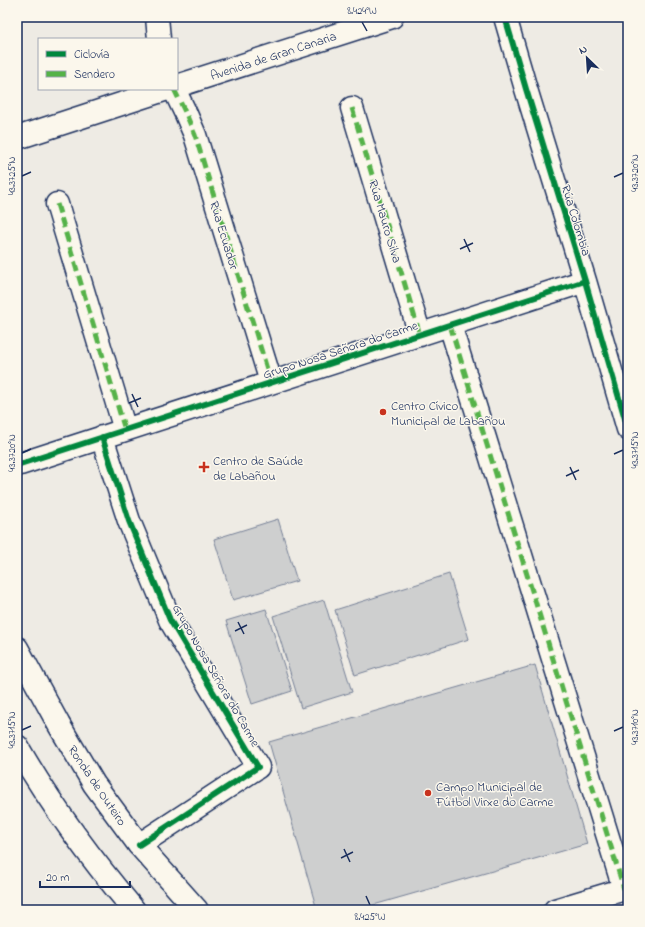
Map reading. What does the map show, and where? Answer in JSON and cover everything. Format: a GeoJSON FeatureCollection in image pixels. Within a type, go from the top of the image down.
{"type":"FeatureCollection","features":[{"type":"Feature","properties":{"kind":"street"},"geometry":{"type":"LineString","coordinates":[[157,17],[159,38]]}},
{"type":"Feature","properties":{"kind":"street","name":"Avenida de Gran Canaria"},"geometry":{"type":"LineString","coordinates":[[178,86],[392,17]]}},
{"type":"Feature","properties":{"kind":"street","name":"Rúa Colombia"},"geometry":{"type":"LineString","coordinates":[[505,17],[628,429]]}},
{"type":"Feature","properties":{"kind":"street"},"geometry":{"type":"LineString","coordinates":[[17,138],[164,90]]}},
{"type":"Feature","properties":{"kind":"street","name":"Rúa Ecuador"},"geometry":{"type":"LineString","coordinates":[[174,90],[195,135],[271,382]]}},
{"type":"Feature","properties":{"kind":"street","name":"Rúa Mauro Silva"},"geometry":{"type":"LineString","coordinates":[[352,108],[420,335]]}},
{"type":"Feature","properties":{"kind":"street"},"geometry":{"type":"LineString","coordinates":[[57,204],[125,430]]}},
{"type":"Feature","properties":{"kind":"street","name":"Grupo Nosa Señora do Carme"},"geometry":{"type":"LineString","coordinates":[[17,465],[585,281]]}},
{"type":"Feature","properties":{"kind":"street"},"geometry":{"type":"LineString","coordinates":[[450,325],[626,889],[555,910]]}},
{"type":"Feature","properties":{"kind":"street","name":"Grupo Nosa Señora do Carme"},"geometry":{"type":"LineString","coordinates":[[102,437],[129,521],[170,620],[258,767],[139,845]]}},
{"type":"Feature","properties":{"kind":"street","name":"Ronda de Outeiro"},"geometry":{"type":"LineString","coordinates":[[17,648],[58,725],[94,784],[139,845],[197,910]]}},
{"type":"Feature","properties":{"kind":"street"},"geometry":{"type":"LineString","coordinates":[[17,746],[67,824],[108,879],[134,910]]}},
{"type":"Feature","properties":{"kind":"shaded area"},"geometry":{"type":"Polygon","coordinates":[[[278,519],[297,581],[233,600],[214,539],[278,519]]]}},
{"type":"Feature","properties":{"kind":"shaded area"},"geometry":{"type":"Polygon","coordinates":[[[449,574],[469,639],[355,675],[335,610],[449,574]]]}},
{"type":"Feature","properties":{"kind":"shaded area"},"geometry":{"type":"Polygon","coordinates":[[[324,600],[352,692],[301,708],[273,616],[324,600]]]}},
{"type":"Feature","properties":{"kind":"shaded area"},"geometry":{"type":"Polygon","coordinates":[[[266,609],[292,691],[252,704],[226,621],[266,609]]]}},
{"type":"Feature","properties":{"kind":"shaded area","name":"Campo Municipal de Fútbol Virxe do Carme"},"geometry":{"type":"Polygon","coordinates":[[[535,665],[587,844],[356,910],[317,910],[269,742],[535,665]]]}},
{"type":"Feature","properties":{"kind":"marked path"},"geometry":{"type":"LineString","coordinates":[[174,90],[195,135],[271,382]]}},
{"type":"Feature","properties":{"kind":"marked path"},"geometry":{"type":"LineString","coordinates":[[352,108],[420,335]]}},
{"type":"Feature","properties":{"kind":"marked path"},"geometry":{"type":"LineString","coordinates":[[57,204],[125,430]]}},
{"type":"Feature","properties":{"kind":"marked path"},"geometry":{"type":"LineString","coordinates":[[450,325],[624,889]]}},
{"type":"Feature","properties":{"kind":"cycle path"},"geometry":{"type":"LineString","coordinates":[[505,17],[628,429]]}},
{"type":"Feature","properties":{"kind":"cycle path"},"geometry":{"type":"LineString","coordinates":[[17,465],[585,281]]}},
{"type":"Feature","properties":{"kind":"cycle path"},"geometry":{"type":"LineString","coordinates":[[102,437],[129,521],[170,620],[258,767],[139,845]]}},
{"type":"Feature","properties":{"kind":"place","name":"Centro Cívico Municipal de Labañou"},"geometry":{"type":"Point","coordinates":[383,412]}},
{"type":"Feature","properties":{"kind":"place","name":"Centro de Saúde de Labañou"},"geometry":{"type":"Point","coordinates":[204,467]}},
{"type":"Feature","properties":{"kind":"place","name":"Campo Municipal de Fútbol Virxe do Carme"},"geometry":{"type":"Point","coordinates":[428,793]}}]}
